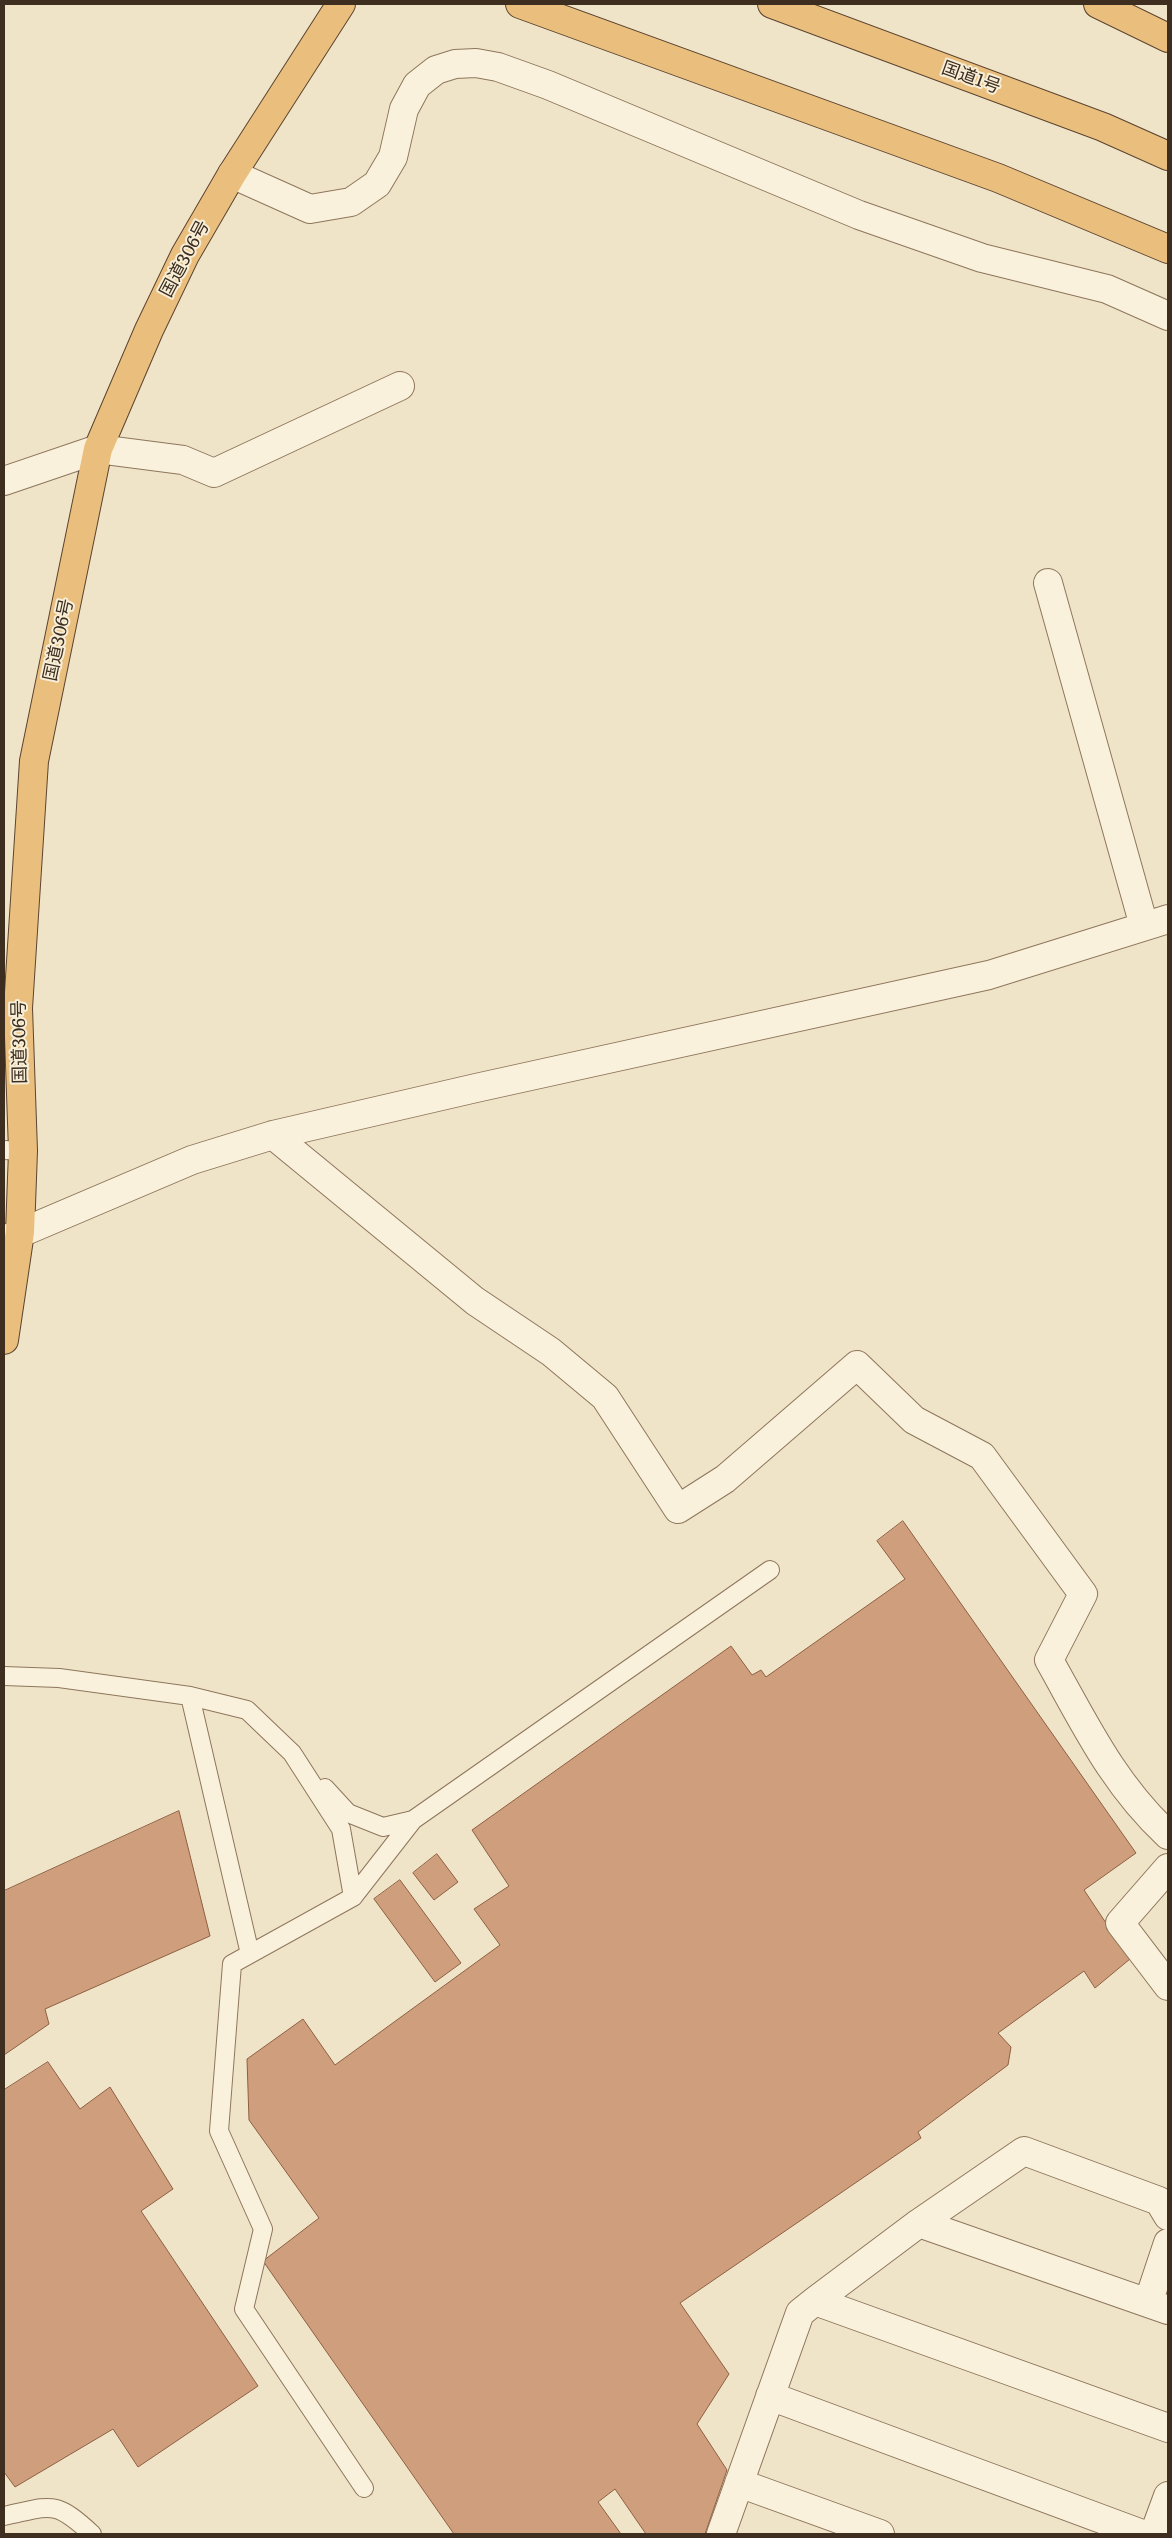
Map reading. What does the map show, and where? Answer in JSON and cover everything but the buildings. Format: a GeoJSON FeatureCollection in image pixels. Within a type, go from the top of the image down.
{"type":"FeatureCollection","features":[{"type":"Feature","properties":{"kind":"highway","name":"国道306号"},"geometry":{"type":"LineString","coordinates":[[4,1340],[12,1236],[18,1008],[34,761],[98,448],[149,330],[185,255],[232,174],[341,4]]}},
{"type":"Feature","properties":{"kind":"highway"},"geometry":{"type":"LineString","coordinates":[[520,4],[998,178],[1168,249]]}},
{"type":"Feature","properties":{"kind":"highway","name":"国道1号"},"geometry":{"type":"LineString","coordinates":[[772,4],[1103,127],[1168,156]]}},
{"type":"Feature","properties":{"kind":"highway"},"geometry":{"type":"LineString","coordinates":[[1098,4],[1168,38]]}},
{"type":"Feature","properties":{"kind":"street"},"geometry":{"type":"LineString","coordinates":[[232,174],[310,209],[351,202],[377,184],[393,157],[404,109],[417,85],[436,70],[454,64],[476,63],[498,67],[548,85],[859,215],[982,258],[1107,289],[1168,316]]}},
{"type":"Feature","properties":{"kind":"street"},"geometry":{"type":"LineString","coordinates":[[4,481],[98,448],[183,460],[214,472],[400,386]]}},
{"type":"Feature","properties":{"kind":"street"},"geometry":{"type":"LineString","coordinates":[[12,1236],[192,1160],[273,1135],[476,1088],[989,975],[1156,923],[1048,583]]}},
{"type":"Feature","properties":{"kind":"street"},"geometry":{"type":"LineString","coordinates":[[273,1135],[475,1301],[551,1352],[605,1397],[678,1509],[724,1479],[857,1364],[914,1420],[982,1456],[1083,1594],[1049,1660],[1113,1773],[1143,1812],[1168,1835]]}},
{"type":"Feature","properties":{"kind":"street"},"geometry":{"type":"LineString","coordinates":[[1168,1868],[1120,1923],[1168,1986]]}},
{"type":"Feature","properties":{"kind":"street"},"geometry":{"type":"LineString","coordinates":[[721,2534],[800,2313],[919,2223],[1024,2151],[1159,2201],[1168,2216]]}},
{"type":"Feature","properties":{"kind":"street"},"geometry":{"type":"LineString","coordinates":[[919,2223],[1158,2306],[1168,2243]]}},
{"type":"Feature","properties":{"kind":"street"},"geometry":{"type":"LineString","coordinates":[[815,2301],[1168,2428]]}},
{"type":"Feature","properties":{"kind":"street"},"geometry":{"type":"LineString","coordinates":[[770,2396],[1107,2528],[1142,2534]]}},
{"type":"Feature","properties":{"kind":"street"},"geometry":{"type":"LineString","coordinates":[[739,2484],[880,2534]]}},
{"type":"Feature","properties":{"kind":"street"},"geometry":{"type":"LineString","coordinates":[[1154,2534],[1168,2496]]}},
{"type":"Feature","properties":{"kind":"lane"},"geometry":{"type":"LineString","coordinates":[[364,2488],[244,2309],[263,2229],[219,2130],[232,1964],[353,1897],[413,1820],[770,1570]]}},
{"type":"Feature","properties":{"kind":"lane"},"geometry":{"type":"LineString","coordinates":[[4,1676],[59,1678],[190,1696],[247,1710],[292,1753],[348,1813],[383,1827],[413,1820]]}},
{"type":"Feature","properties":{"kind":"lane"},"geometry":{"type":"LineString","coordinates":[[190,1696],[250,1954]]}},
{"type":"Feature","properties":{"kind":"lane"},"geometry":{"type":"LineString","coordinates":[[292,1753],[341,1829],[353,1897]]}},
{"type":"Feature","properties":{"kind":"lane"},"geometry":{"type":"LineString","coordinates":[[4,2516],[44,2507],[60,2509],[92,2534]]}}]}
